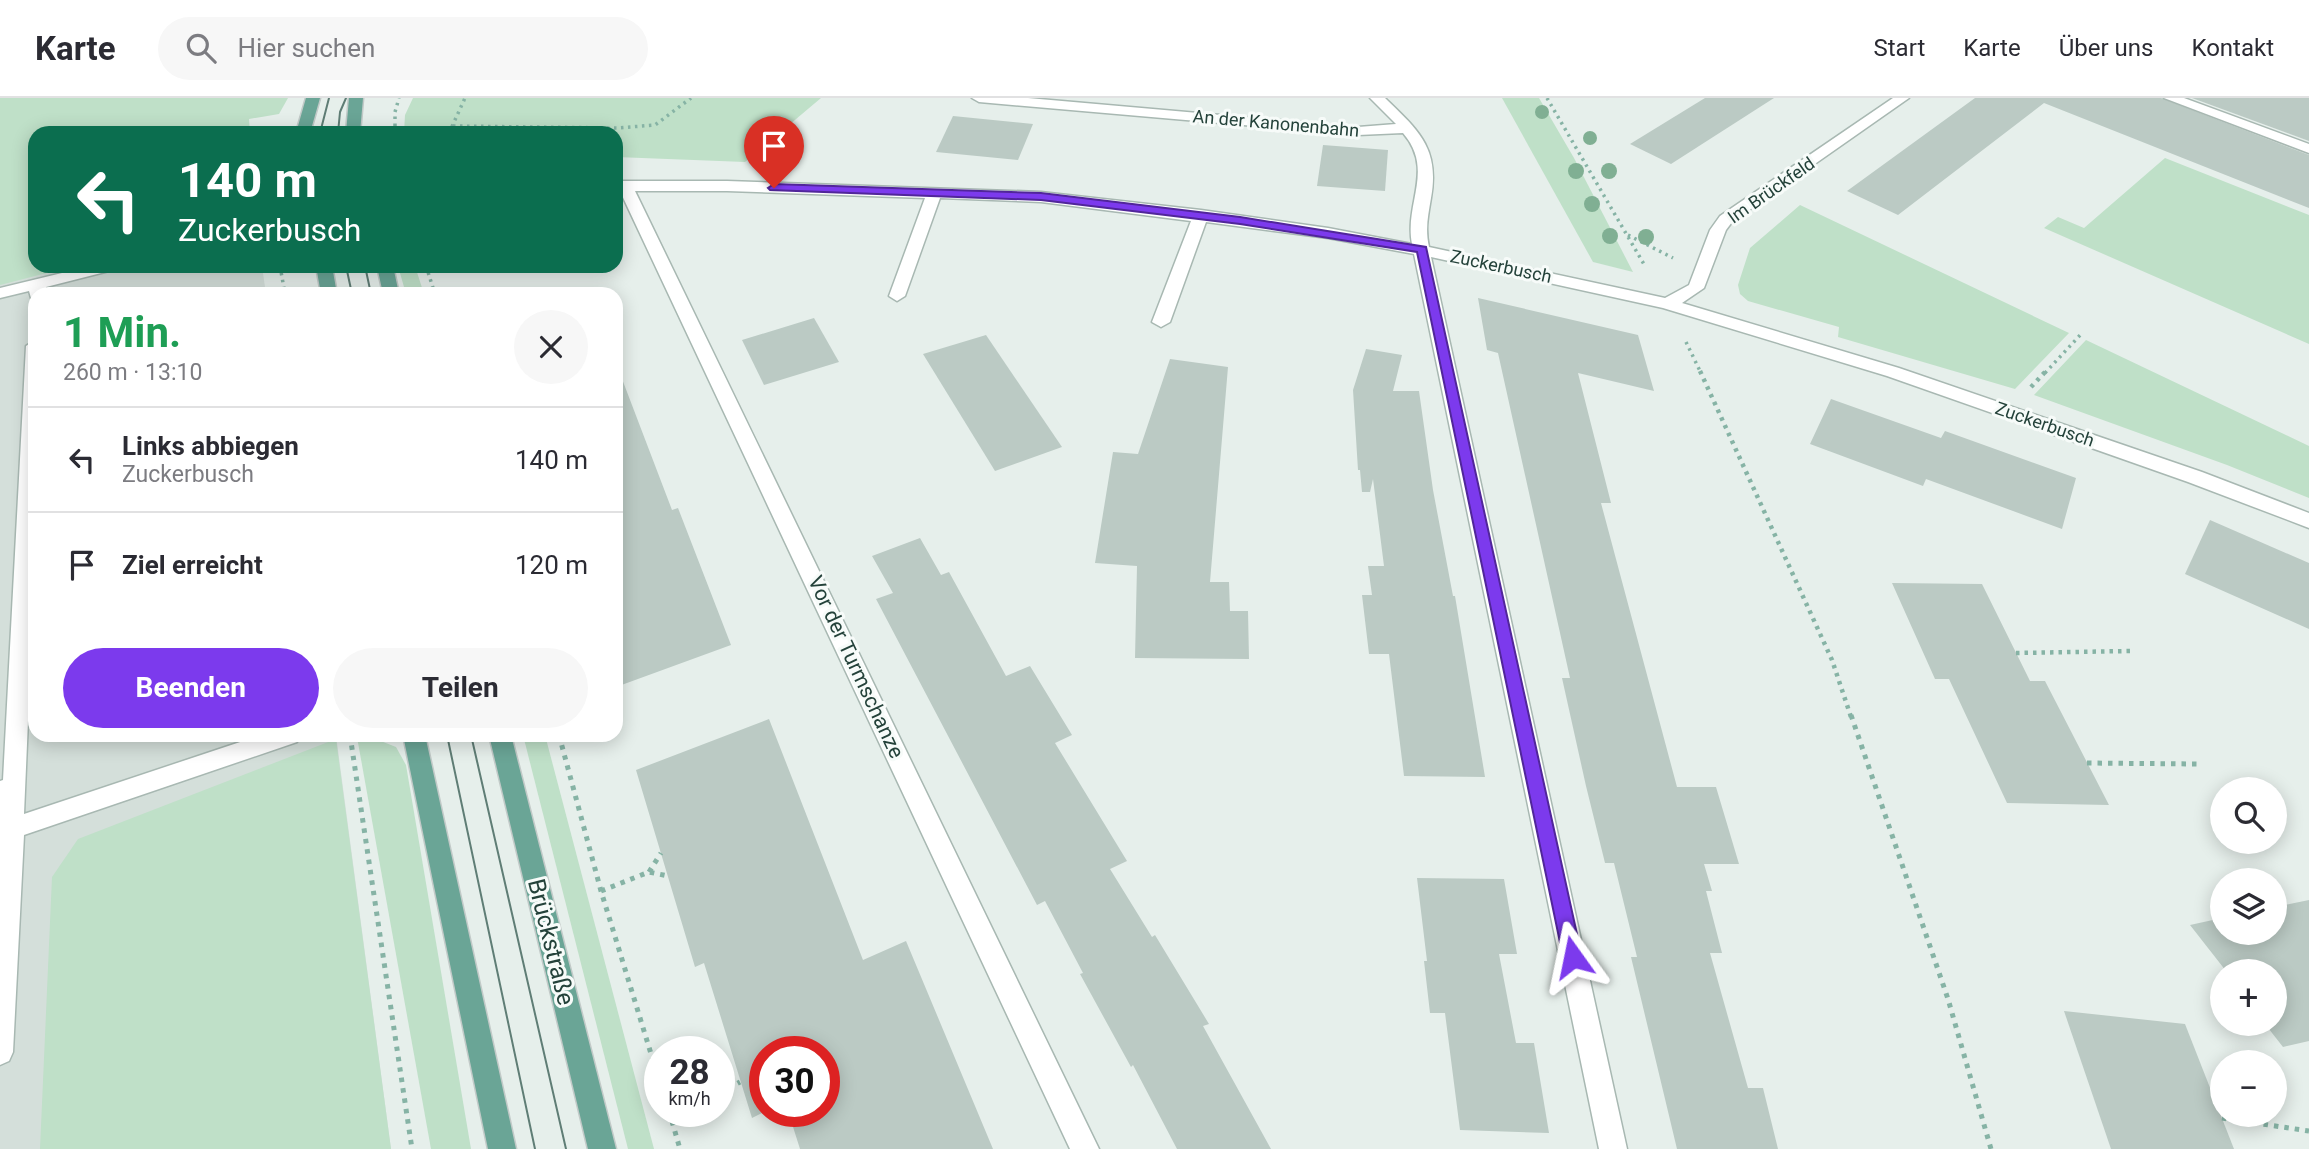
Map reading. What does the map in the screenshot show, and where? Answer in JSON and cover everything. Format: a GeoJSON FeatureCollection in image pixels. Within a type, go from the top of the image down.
{"type":"FeatureCollection","features":[{"type":"Feature","properties":{"kind":"main road"},"geometry":{"type":"LineString","coordinates":[[305,126],[313,98]]}},
{"type":"Feature","properties":{"kind":"main road"},"geometry":{"type":"LineString","coordinates":[[354,126],[356,98]]}},
{"type":"Feature","properties":{"kind":"main road"},"geometry":{"type":"LineString","coordinates":[[415,742],[502,1149]]}},
{"type":"Feature","properties":{"kind":"main road","name":"Brückstraße"},"geometry":{"type":"LineString","coordinates":[[502,742],[602,1149]]}},
{"type":"Feature","properties":{"kind":"street","name":"An der Kanonenbahn"},"geometry":{"type":"LineString","coordinates":[[979,98],[1358,131],[1406,128]]}},
{"type":"Feature","properties":{"kind":"street","name":"An der Kanonenbahn"},"geometry":{"type":"LineString","coordinates":[[1377,98],[1406,128],[1424,155],[1426,173],[1417,228],[1422,250]]}},
{"type":"Feature","properties":{"kind":"street","name":"Im Brückfeld"},"geometry":{"type":"LineString","coordinates":[[1667,304],[1696,288],[1718,230],[1726,219],[1902,98]]}},
{"type":"Feature","properties":{"kind":"street"},"geometry":{"type":"LineString","coordinates":[[2171,98],[2309,149]]}},
{"type":"Feature","properties":{"kind":"street","name":"Zuckerbusch"},"geometry":{"type":"LineString","coordinates":[[623,186],[935,192],[1041,197],[1201,215],[1422,250],[1667,304],[1977,400],[2195,477],[2309,521]]}},
{"type":"Feature","properties":{"kind":"street","name":"Vor der Turmschanze"},"geometry":{"type":"LineString","coordinates":[[623,190],[1085,1149]]}},
{"type":"Feature","properties":{"kind":"street"},"geometry":{"type":"LineString","coordinates":[[897,296],[935,192]]}},
{"type":"Feature","properties":{"kind":"street"},"geometry":{"type":"LineString","coordinates":[[1161,323],[1201,215]]}},
{"type":"Feature","properties":{"kind":"street"},"geometry":{"type":"LineString","coordinates":[[1422,250],[1613,1149]]}},
{"type":"Feature","properties":{"kind":"street"},"geometry":{"type":"LineString","coordinates":[[44,287],[89,273]]}},
{"type":"Feature","properties":{"kind":"street"},"geometry":{"type":"LineString","coordinates":[[0,293],[28,290]]}},
{"type":"Feature","properties":{"kind":"street"},"geometry":{"type":"LineString","coordinates":[[0,1052],[12,829],[7,788],[28,456]]}},
{"type":"Feature","properties":{"kind":"street"},"geometry":{"type":"LineString","coordinates":[[12,829],[268,742]]}},
{"type":"Feature","properties":{"kind":"path"},"geometry":{"type":"LineString","coordinates":[[395,126],[399,98]]}},
{"type":"Feature","properties":{"kind":"path"},"geometry":{"type":"LineString","coordinates":[[453,126],[465,98]]}},
{"type":"Feature","properties":{"kind":"path"},"geometry":{"type":"LineString","coordinates":[[623,128],[655,125],[691,98]]}},
{"type":"Feature","properties":{"kind":"path"},"geometry":{"type":"LineString","coordinates":[[1547,98],[1667,304],[1729,431],[1832,660],[1948,999],[1991,1149]]}},
{"type":"Feature","properties":{"kind":"path"},"geometry":{"type":"LineString","coordinates":[[1626,234],[1677,260]]}},
{"type":"Feature","properties":{"kind":"path"},"geometry":{"type":"LineString","coordinates":[[2022,396],[2083,332]]}},
{"type":"Feature","properties":{"kind":"path"},"geometry":{"type":"LineString","coordinates":[[2016,653],[2130,651]]}},
{"type":"Feature","properties":{"kind":"path"},"geometry":{"type":"LineString","coordinates":[[351,742],[412,1149]]}},
{"type":"Feature","properties":{"kind":"path"},"geometry":{"type":"LineString","coordinates":[[561,742],[601,891],[646,1036]]}},
{"type":"Feature","properties":{"kind":"path"},"geometry":{"type":"LineString","coordinates":[[2087,763],[2198,764]]}},
{"type":"Feature","properties":{"kind":"path"},"geometry":{"type":"LineString","coordinates":[[649,872],[661,853]]}},
{"type":"Feature","properties":{"kind":"path"},"geometry":{"type":"LineString","coordinates":[[601,891],[649,872],[667,876]]}},
{"type":"Feature","properties":{"kind":"path"},"geometry":{"type":"LineString","coordinates":[[735,1085],[740,1082]]}},
{"type":"Feature","properties":{"kind":"path"},"geometry":{"type":"LineString","coordinates":[[673,1127],[680,1149]]}},
{"type":"Feature","properties":{"kind":"path"},"geometry":{"type":"LineString","coordinates":[[2282,1127],[2309,1131]]}},
{"type":"Feature","properties":{"kind":"shaded area"},"geometry":{"type":"Polygon","coordinates":[[[0,122],[28,131],[28,273],[263,273],[265,287],[28,287],[28,742],[337,742],[391,1149],[0,1149],[0,122]]]}},
{"type":"Feature","properties":{"kind":"green space"},"geometry":{"type":"Polygon","coordinates":[[[0,98],[288,98],[279,114],[249,119],[250,126],[28,126],[28,273],[47,273],[0,285],[0,98]]]}},
{"type":"Feature","properties":{"kind":"green space"},"geometry":{"type":"Polygon","coordinates":[[[413,98],[821,98],[745,162],[623,157],[623,126],[404,126],[405,115],[413,98]]]}},
{"type":"Feature","properties":{"kind":"green space"},"geometry":{"type":"Polygon","coordinates":[[[1502,98],[1539,98],[1574,158],[1633,272],[1593,262],[1502,98]]]}},
{"type":"Feature","properties":{"kind":"green space"},"geometry":{"type":"Polygon","coordinates":[[[2165,158],[2309,215],[2309,344],[2044,228],[2058,217],[2084,228],[2165,158]]]}},
{"type":"Feature","properties":{"kind":"green space"},"geometry":{"type":"Polygon","coordinates":[[[1800,205],[2069,333],[2015,389],[1838,337],[1839,327],[1748,301],[1740,294],[1738,285],[1750,248],[1800,205]]]}},
{"type":"Feature","properties":{"kind":"green space"},"geometry":{"type":"Polygon","coordinates":[[[400,273],[417,273],[422,287],[404,287],[400,273]]]}},
{"type":"Feature","properties":{"kind":"green space"},"geometry":{"type":"Polygon","coordinates":[[[2086,340],[2309,446],[2309,498],[2227,465],[2034,395],[2086,340]]]}},
{"type":"Feature","properties":{"kind":"green space"},"geometry":{"type":"Polygon","coordinates":[[[328,742],[336,742],[391,1149],[40,1149],[52,877],[78,839],[328,742]]]}},
{"type":"Feature","properties":{"kind":"green space"},"geometry":{"type":"Polygon","coordinates":[[[358,742],[383,742],[396,747],[406,765],[471,1149],[431,1149],[358,742]]]}},
{"type":"Feature","properties":{"kind":"green space"},"geometry":{"type":"Polygon","coordinates":[[[525,742],[547,742],[644,1111],[644,1127],[648,1127],[654,1149],[628,1149],[525,742]]]}},
{"type":"Feature","properties":{"kind":"building"},"geometry":{"type":"Polygon","coordinates":[[[1705,98],[1774,98],[1671,164],[1630,144],[1705,98]]]}},
{"type":"Feature","properties":{"kind":"building"},"geometry":{"type":"Polygon","coordinates":[[[1975,98],[2161,98],[2309,155],[2309,208],[2044,103],[1898,215],[1847,191],[1975,98]]]}},
{"type":"Feature","properties":{"kind":"building"},"geometry":{"type":"Polygon","coordinates":[[[2192,98],[2309,98],[2309,141],[2192,98]]]}},
{"type":"Feature","properties":{"kind":"building"},"geometry":{"type":"Polygon","coordinates":[[[953,116],[1033,124],[1018,160],[936,152],[953,116]]]}},
{"type":"Feature","properties":{"kind":"building"},"geometry":{"type":"Polygon","coordinates":[[[1323,145],[1388,150],[1385,191],[1317,186],[1323,145]]]}},
{"type":"Feature","properties":{"kind":"building"},"geometry":{"type":"Polygon","coordinates":[[[1478,298],[1638,335],[1654,391],[1578,373],[1611,503],[1601,503],[1677,787],[1716,787],[1739,864],[1704,864],[1712,891],[1706,891],[1722,953],[1710,953],[1748,1088],[1763,1088],[1778,1149],[1677,1149],[1631,957],[1637,957],[1614,863],[1605,863],[1586,786],[1562,678],[1570,678],[1498,353],[1487,350],[1478,298]]]}},
{"type":"Feature","properties":{"kind":"building"},"geometry":{"type":"Polygon","coordinates":[[[814,318],[839,362],[764,385],[742,340],[814,318]]]}},
{"type":"Feature","properties":{"kind":"building"},"geometry":{"type":"Polygon","coordinates":[[[986,335],[1062,447],[995,471],[923,354],[986,335]]]}},
{"type":"Feature","properties":{"kind":"building"},"geometry":{"type":"Polygon","coordinates":[[[1366,349],[1402,355],[1393,391],[1419,391],[1433,490],[1455,596],[1485,777],[1404,776],[1389,654],[1369,654],[1362,595],[1372,595],[1368,566],[1384,566],[1373,479],[1370,492],[1362,492],[1358,470],[1353,390],[1366,349]]]}},
{"type":"Feature","properties":{"kind":"building"},"geometry":{"type":"Polygon","coordinates":[[[1170,359],[1228,367],[1210,582],[1229,582],[1230,611],[1248,611],[1249,659],[1135,658],[1137,566],[1095,563],[1113,452],[1138,454],[1170,359]]]}},
{"type":"Feature","properties":{"kind":"building"},"geometry":{"type":"Polygon","coordinates":[[[623,381],[672,510],[678,508],[731,645],[623,684],[623,381]]]}},
{"type":"Feature","properties":{"kind":"building"},"geometry":{"type":"Polygon","coordinates":[[[1831,399],[1941,438],[1945,431],[2076,478],[2062,529],[1926,479],[1923,486],[1810,444],[1831,399]]]}},
{"type":"Feature","properties":{"kind":"building"},"geometry":{"type":"Polygon","coordinates":[[[2210,520],[2309,563],[2309,629],[2185,574],[2210,520]]]}},
{"type":"Feature","properties":{"kind":"building"},"geometry":{"type":"Polygon","coordinates":[[[920,538],[941,575],[949,572],[1006,676],[1030,666],[1072,735],[1055,743],[1127,861],[1110,869],[1152,937],[1155,935],[1209,1024],[1203,1026],[1271,1149],[1177,1149],[1133,1065],[1131,1067],[1080,974],[1083,973],[1045,901],[1037,905],[876,599],[893,593],[872,556],[920,538]]]}},
{"type":"Feature","properties":{"kind":"building"},"geometry":{"type":"Polygon","coordinates":[[[1892,583],[1982,584],[2030,681],[2045,681],[2109,805],[2007,803],[1949,679],[1935,679],[1892,583]]]}},
{"type":"Feature","properties":{"kind":"building"},"geometry":{"type":"Polygon","coordinates":[[[769,719],[863,960],[906,941],[993,1149],[800,1149],[793,1127],[840,1127],[840,1036],[749,1036],[749,1108],[735,1063],[735,1036],[727,1036],[704,963],[695,967],[636,770],[769,719]]]}},
{"type":"Feature","properties":{"kind":"building"},"geometry":{"type":"Polygon","coordinates":[[[1417,878],[1504,879],[1517,954],[1499,954],[1516,1043],[1534,1043],[1549,1133],[1460,1130],[1445,1013],[1430,1013],[1417,878]]]}},
{"type":"Feature","properties":{"kind":"building"},"geometry":{"type":"Polygon","coordinates":[[[2309,900],[2309,1041],[2283,1047],[2274,1036],[2287,1036],[2287,959],[2217,959],[2190,925],[2210,921],[2210,945],[2287,945],[2287,905],[2309,900]]]}},
{"type":"Feature","properties":{"kind":"building"},"geometry":{"type":"Polygon","coordinates":[[[2064,1011],[2185,1024],[2210,1088],[2210,1127],[2225,1127],[2234,1149],[2111,1149],[2064,1011]]]}},
{"type":"Feature","properties":{"kind":"tram line"},"geometry":{"type":"LineString","coordinates":[[322,126],[329,98]]}},
{"type":"Feature","properties":{"kind":"tram line"},"geometry":{"type":"LineString","coordinates":[[339,126],[340,112],[346,98]]}},
{"type":"Feature","properties":{"kind":"tram line"},"geometry":{"type":"LineString","coordinates":[[348,273],[350,287]]}},
{"type":"Feature","properties":{"kind":"tram line"},"geometry":{"type":"LineString","coordinates":[[366,273],[370,287]]}},
{"type":"Feature","properties":{"kind":"tram line"},"geometry":{"type":"LineString","coordinates":[[448,742],[535,1149]]}},
{"type":"Feature","properties":{"kind":"tram line"},"geometry":{"type":"LineString","coordinates":[[473,742],[566,1149]]}},
{"type":"Feature","properties":{"kind":"route"},"geometry":{"type":"LineString","coordinates":[[774,188],[1041,197],[1240,220],[1422,250],[1573,957]]}}]}
